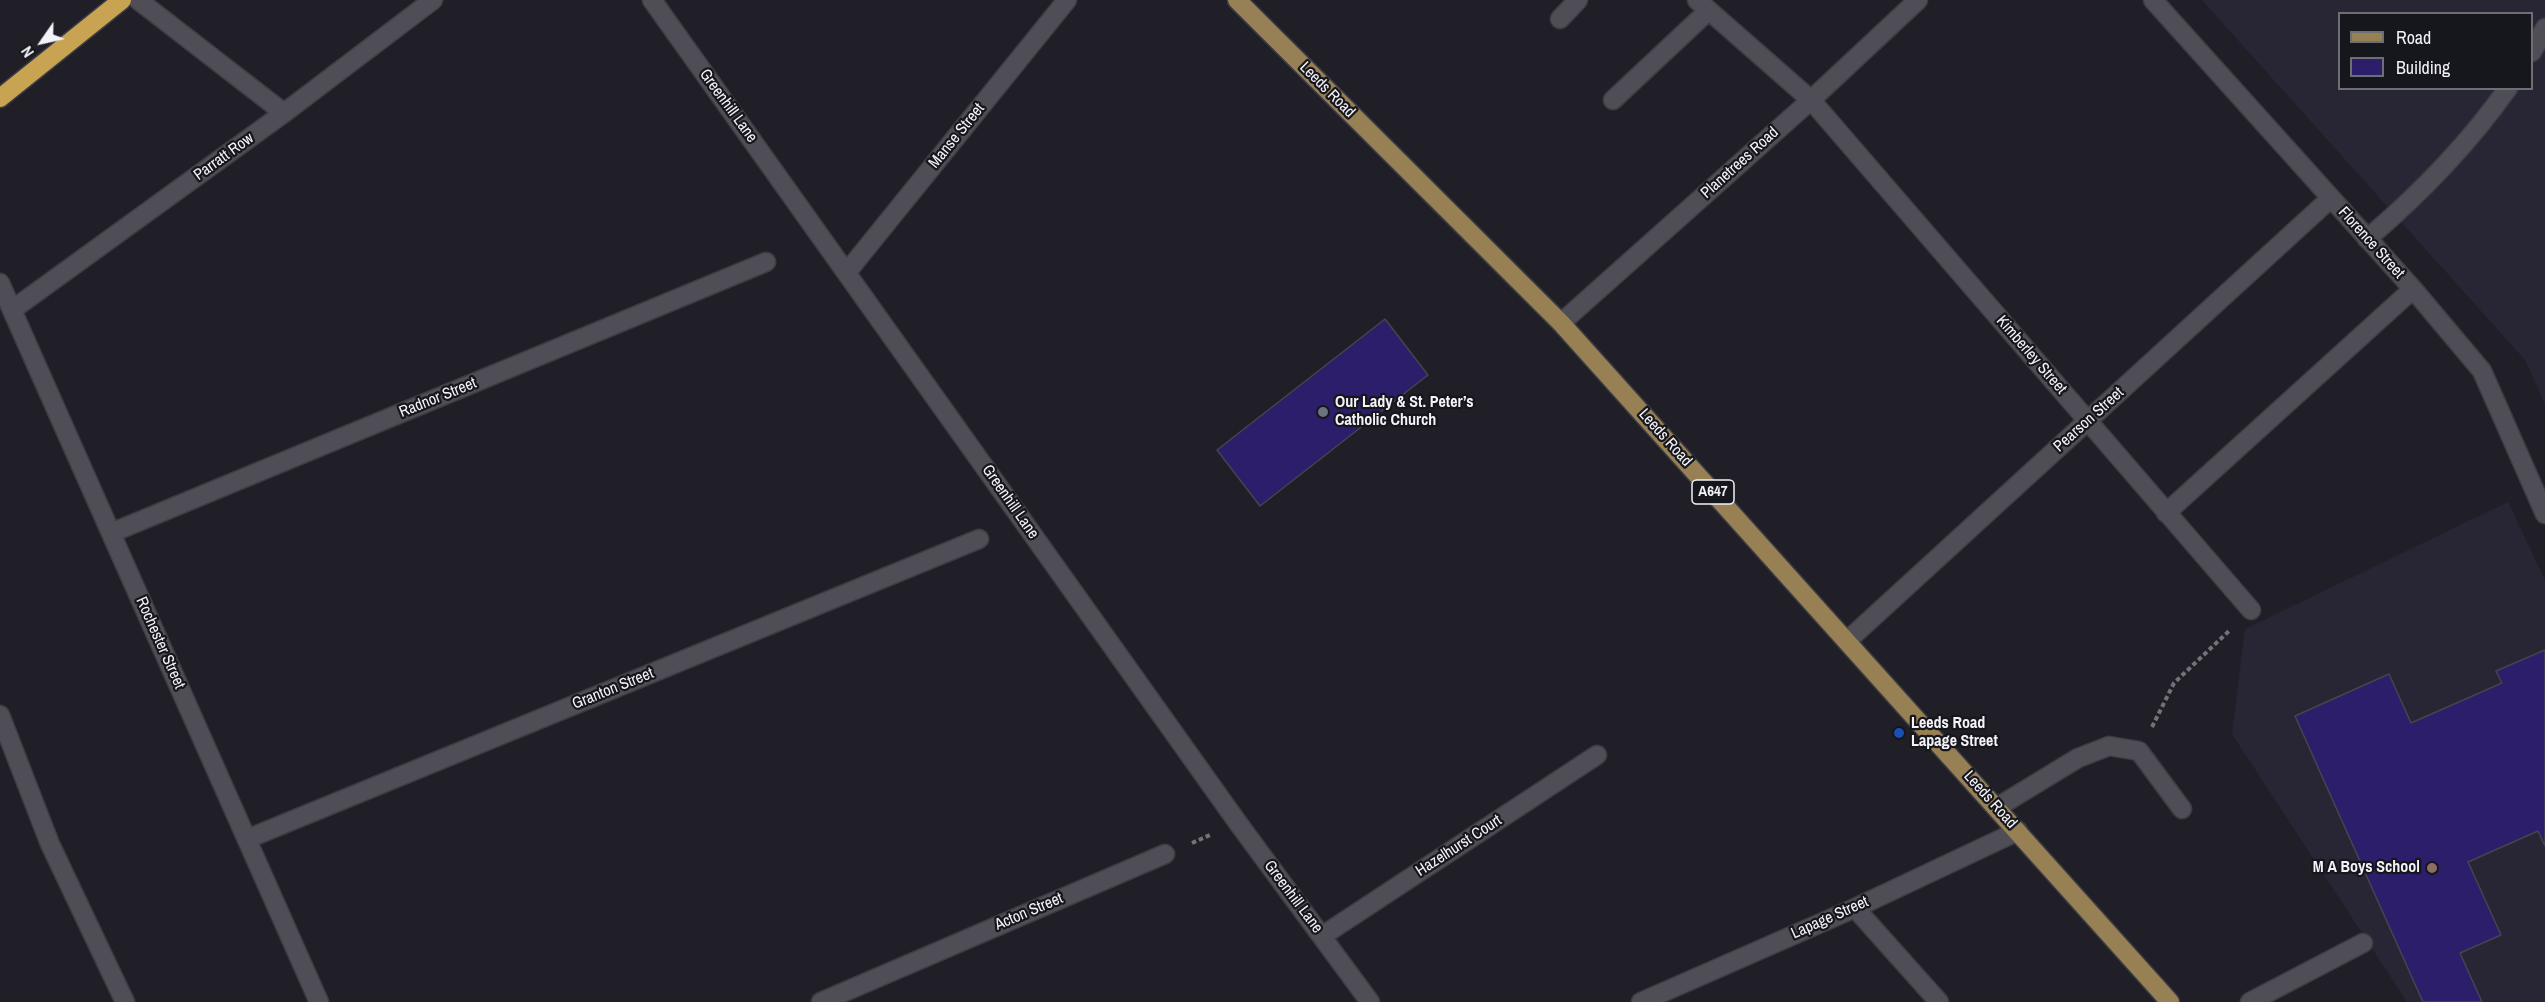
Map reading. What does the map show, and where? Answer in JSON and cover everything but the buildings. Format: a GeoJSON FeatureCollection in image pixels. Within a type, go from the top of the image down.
{"type":"FeatureCollection","features":[{"type":"Feature","properties":{"kind":"highway"},"geometry":{"type":"LineString","coordinates":[[0,98],[122,0]]}},
{"type":"Feature","properties":{"kind":"main road","name":"Leeds Road"},"geometry":{"type":"LineString","coordinates":[[1237,0],[1561,323],[2170,1002]]}},
{"type":"Feature","properties":{"kind":"street"},"geometry":{"type":"LineString","coordinates":[[138,0],[284,113]]}},
{"type":"Feature","properties":{"kind":"street","name":"Parratt Row"},"geometry":{"type":"LineString","coordinates":[[12,310],[284,113],[433,0]]}},
{"type":"Feature","properties":{"kind":"street","name":"Greenhill Lane"},"geometry":{"type":"LineString","coordinates":[[652,0],[1238,823],[1370,1002]]}},
{"type":"Feature","properties":{"kind":"street","name":"Manse Street"},"geometry":{"type":"LineString","coordinates":[[847,272],[1067,0]]}},
{"type":"Feature","properties":{"kind":"street"},"geometry":{"type":"LineString","coordinates":[[1560,19],[1578,0]]}},
{"type":"Feature","properties":{"kind":"street","name":"Planetrees Road"},"geometry":{"type":"LineString","coordinates":[[1561,323],[1811,100],[1917,0]]}},
{"type":"Feature","properties":{"kind":"street","name":"Florence Street"},"geometry":{"type":"LineString","coordinates":[[2153,0],[2413,289],[2482,370],[2545,514]]}},
{"type":"Feature","properties":{"kind":"street"},"geometry":{"type":"LineString","coordinates":[[1613,100],[1702,6]]}},
{"type":"Feature","properties":{"kind":"street","name":"Kimberley Street"},"geometry":{"type":"LineString","coordinates":[[1702,6],[1811,100],[2251,610]]}},
{"type":"Feature","properties":{"kind":"street"},"geometry":{"type":"LineString","coordinates":[[2533,50],[2545,28]]}},
{"type":"Feature","properties":{"kind":"street"},"geometry":{"type":"LineString","coordinates":[[2367,239],[2421,192],[2487,118],[2507,90]]}},
{"type":"Feature","properties":{"kind":"street","name":"Pearson Street"},"geometry":{"type":"LineString","coordinates":[[1847,641],[2331,198]]}},
{"type":"Feature","properties":{"kind":"street","name":"Radnor Street"},"geometry":{"type":"LineString","coordinates":[[111,533],[766,262]]}},
{"type":"Feature","properties":{"kind":"street","name":"Rochester Street"},"geometry":{"type":"LineString","coordinates":[[0,283],[320,1002]]}},
{"type":"Feature","properties":{"kind":"street"},"geometry":{"type":"LineString","coordinates":[[2166,513],[2413,289]]}},
{"type":"Feature","properties":{"kind":"street","name":"Granton Street"},"geometry":{"type":"LineString","coordinates":[[247,839],[978,539]]}},
{"type":"Feature","properties":{"kind":"street"},"geometry":{"type":"LineString","coordinates":[[0,715],[50,844],[124,1002]]}},
{"type":"Feature","properties":{"kind":"street"},"geometry":{"type":"LineString","coordinates":[[1996,808],[2088,754],[2109,746],[2139,752],[2182,809]]}},
{"type":"Feature","properties":{"kind":"street","name":"Hazelhurst Court"},"geometry":{"type":"LineString","coordinates":[[1322,936],[1597,755]]}},
{"type":"Feature","properties":{"kind":"street","name":"Lapage Street"},"geometry":{"type":"LineString","coordinates":[[1641,1002],[1855,908],[2018,831]]}},
{"type":"Feature","properties":{"kind":"street","name":"Acton Street"},"geometry":{"type":"LineString","coordinates":[[821,1002],[1166,854]]}},
{"type":"Feature","properties":{"kind":"street"},"geometry":{"type":"LineString","coordinates":[[1855,908],[1939,1002]]}},
{"type":"Feature","properties":{"kind":"street"},"geometry":{"type":"LineString","coordinates":[[2250,1002],[2363,943]]}},
{"type":"Feature","properties":{"kind":"path"},"geometry":{"type":"LineString","coordinates":[[2139,752],[2174,683],[2251,610]]}},
{"type":"Feature","properties":{"kind":"path"},"geometry":{"type":"LineString","coordinates":[[1166,854],[1238,823]]}},
{"type":"Feature","properties":{"kind":"shaded area"},"geometry":{"type":"Polygon","coordinates":[[[2202,0],[2545,0],[2545,404],[2525,360],[2202,0]]]}},
{"type":"Feature","properties":{"kind":"shaded area","name":"M A Boys School"},"geometry":{"type":"Polygon","coordinates":[[[2508,502],[2545,580],[2545,1002],[2407,1002],[2232,734],[2245,629],[2508,502]]]}},
{"type":"Feature","properties":{"kind":"place","name":"Our Lady & St. Peter’s Catholic Church"},"geometry":{"type":"Point","coordinates":[1323,412]}},
{"type":"Feature","properties":{"kind":"place","name":"Leeds Road Lapage Street"},"geometry":{"type":"Point","coordinates":[1899,733]}},
{"type":"Feature","properties":{"kind":"place","name":"M A Boys School"},"geometry":{"type":"Point","coordinates":[2432,868]}}]}
